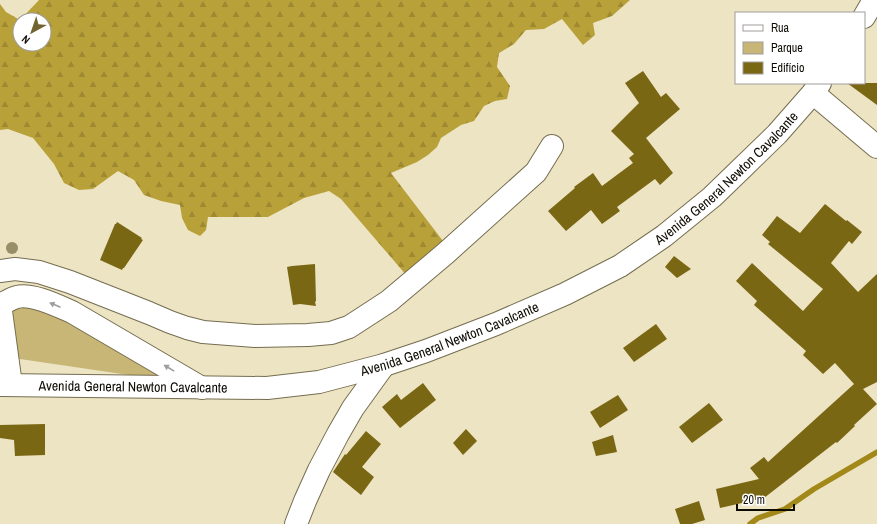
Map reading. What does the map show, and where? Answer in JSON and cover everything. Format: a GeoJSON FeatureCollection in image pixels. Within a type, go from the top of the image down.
{"type":"FeatureCollection","features":[{"type":"Feature","properties":{"kind":"main road"},"geometry":{"type":"LineString","coordinates":[[865,15],[874,0]]}},
{"type":"Feature","properties":{"kind":"main road"},"geometry":{"type":"LineString","coordinates":[[816,88],[877,147]]}},
{"type":"Feature","properties":{"kind":"main road","name":"Avenida General Newton Cavalcante"},"geometry":{"type":"LineString","coordinates":[[6,385],[267,388],[318,382],[384,365],[426,351],[496,324],[565,294],[620,266],[664,236],[712,197],[777,134],[816,88]]}},
{"type":"Feature","properties":{"kind":"main road"},"geometry":{"type":"LineString","coordinates":[[0,271],[15,270],[39,272],[70,282],[170,322],[203,332],[254,336],[331,333],[349,327],[389,301],[446,253],[536,172],[552,146]]}},
{"type":"Feature","properties":{"kind":"main road"},"geometry":{"type":"LineString","coordinates":[[6,385],[0,304],[18,296],[33,297],[50,302],[72,312],[202,388]]}},
{"type":"Feature","properties":{"kind":"main road"},"geometry":{"type":"LineString","coordinates":[[296,524],[319,470],[338,434],[353,408],[384,365]]}},
{"type":"Feature","properties":{"kind":"green space"},"geometry":{"type":"Polygon","coordinates":[[[39,0],[630,0],[612,16],[593,23],[595,35],[583,45],[562,19],[544,29],[526,30],[514,44],[499,53],[497,67],[510,86],[507,99],[495,101],[484,106],[474,121],[461,125],[441,138],[437,147],[428,155],[417,162],[391,173],[446,245],[407,276],[341,199],[329,191],[304,198],[268,217],[208,217],[206,230],[200,236],[188,230],[182,218],[180,205],[161,201],[144,195],[134,180],[118,171],[93,189],[79,190],[64,183],[54,164],[33,138],[8,129],[0,130],[0,4],[6,12],[12,15],[12,52],[52,52],[52,12],[28,12],[39,0]]]}},
{"type":"Feature","properties":{"kind":"green space"},"geometry":{"type":"Polygon","coordinates":[[[18,303],[38,308],[73,323],[170,381],[13,358],[6,310],[18,303]]]}},
{"type":"Feature","properties":{"kind":"building"},"geometry":{"type":"Polygon","coordinates":[[[643,71],[661,97],[666,93],[680,109],[646,138],[673,173],[660,185],[655,179],[617,207],[620,211],[602,224],[591,210],[566,231],[548,211],[575,188],[574,187],[593,173],[602,186],[633,163],[629,158],[634,154],[611,131],[639,103],[625,83],[643,71]]]}},
{"type":"Feature","properties":{"kind":"building"},"geometry":{"type":"Polygon","coordinates":[[[877,83],[877,105],[848,84],[877,83]]]}},
{"type":"Feature","properties":{"kind":"building"},"geometry":{"type":"Polygon","coordinates":[[[825,204],[862,232],[852,244],[849,241],[831,263],[858,292],[877,274],[877,382],[863,389],[877,404],[837,443],[836,442],[764,498],[720,508],[716,489],[759,479],[750,468],[764,457],[768,462],[854,384],[835,363],[823,374],[803,355],[806,351],[754,305],[757,301],[736,281],[752,263],[803,311],[823,289],[768,244],[770,242],[762,235],[777,216],[800,233],[825,204]]]}},
{"type":"Feature","properties":{"kind":"building"},"geometry":{"type":"Polygon","coordinates":[[[117,222],[143,240],[122,270],[100,260],[117,222]]]}},
{"type":"Feature","properties":{"kind":"building"},"geometry":{"type":"Polygon","coordinates":[[[674,256],[691,269],[677,278],[665,267],[674,256]]]}},
{"type":"Feature","properties":{"kind":"building"},"geometry":{"type":"Polygon","coordinates":[[[315,264],[316,306],[300,304],[293,305],[287,267],[315,264]]]}},
{"type":"Feature","properties":{"kind":"building"},"geometry":{"type":"Polygon","coordinates":[[[656,324],[667,339],[634,362],[623,348],[656,324]]]}},
{"type":"Feature","properties":{"kind":"building"},"geometry":{"type":"Polygon","coordinates":[[[423,383],[436,400],[400,428],[382,407],[397,394],[401,400],[423,383]]]}},
{"type":"Feature","properties":{"kind":"building"},"geometry":{"type":"Polygon","coordinates":[[[618,395],[628,410],[600,428],[590,412],[618,395]]]}},
{"type":"Feature","properties":{"kind":"building"},"geometry":{"type":"Polygon","coordinates":[[[709,403],[723,420],[692,443],[679,427],[709,403]]]}},
{"type":"Feature","properties":{"kind":"building"},"geometry":{"type":"Polygon","coordinates":[[[45,424],[45,455],[15,456],[14,440],[0,438],[0,425],[45,424]]]}},
{"type":"Feature","properties":{"kind":"building"},"geometry":{"type":"Polygon","coordinates":[[[466,429],[477,441],[463,455],[453,443],[466,429]]]}},
{"type":"Feature","properties":{"kind":"building"},"geometry":{"type":"Polygon","coordinates":[[[366,431],[381,444],[362,467],[374,477],[361,495],[333,472],[345,454],[346,455],[366,431]]]}},
{"type":"Feature","properties":{"kind":"building"},"geometry":{"type":"Polygon","coordinates":[[[613,435],[617,452],[596,456],[592,442],[613,435]]]}},
{"type":"Feature","properties":{"kind":"building"},"geometry":{"type":"Polygon","coordinates":[[[699,501],[705,520],[692,524],[680,524],[675,509],[699,501]]]}},
{"type":"Feature","properties":{"kind":"waterway"},"geometry":{"type":"LineString","coordinates":[[750,524],[758,518],[785,509],[814,489],[877,452]]}}]}
